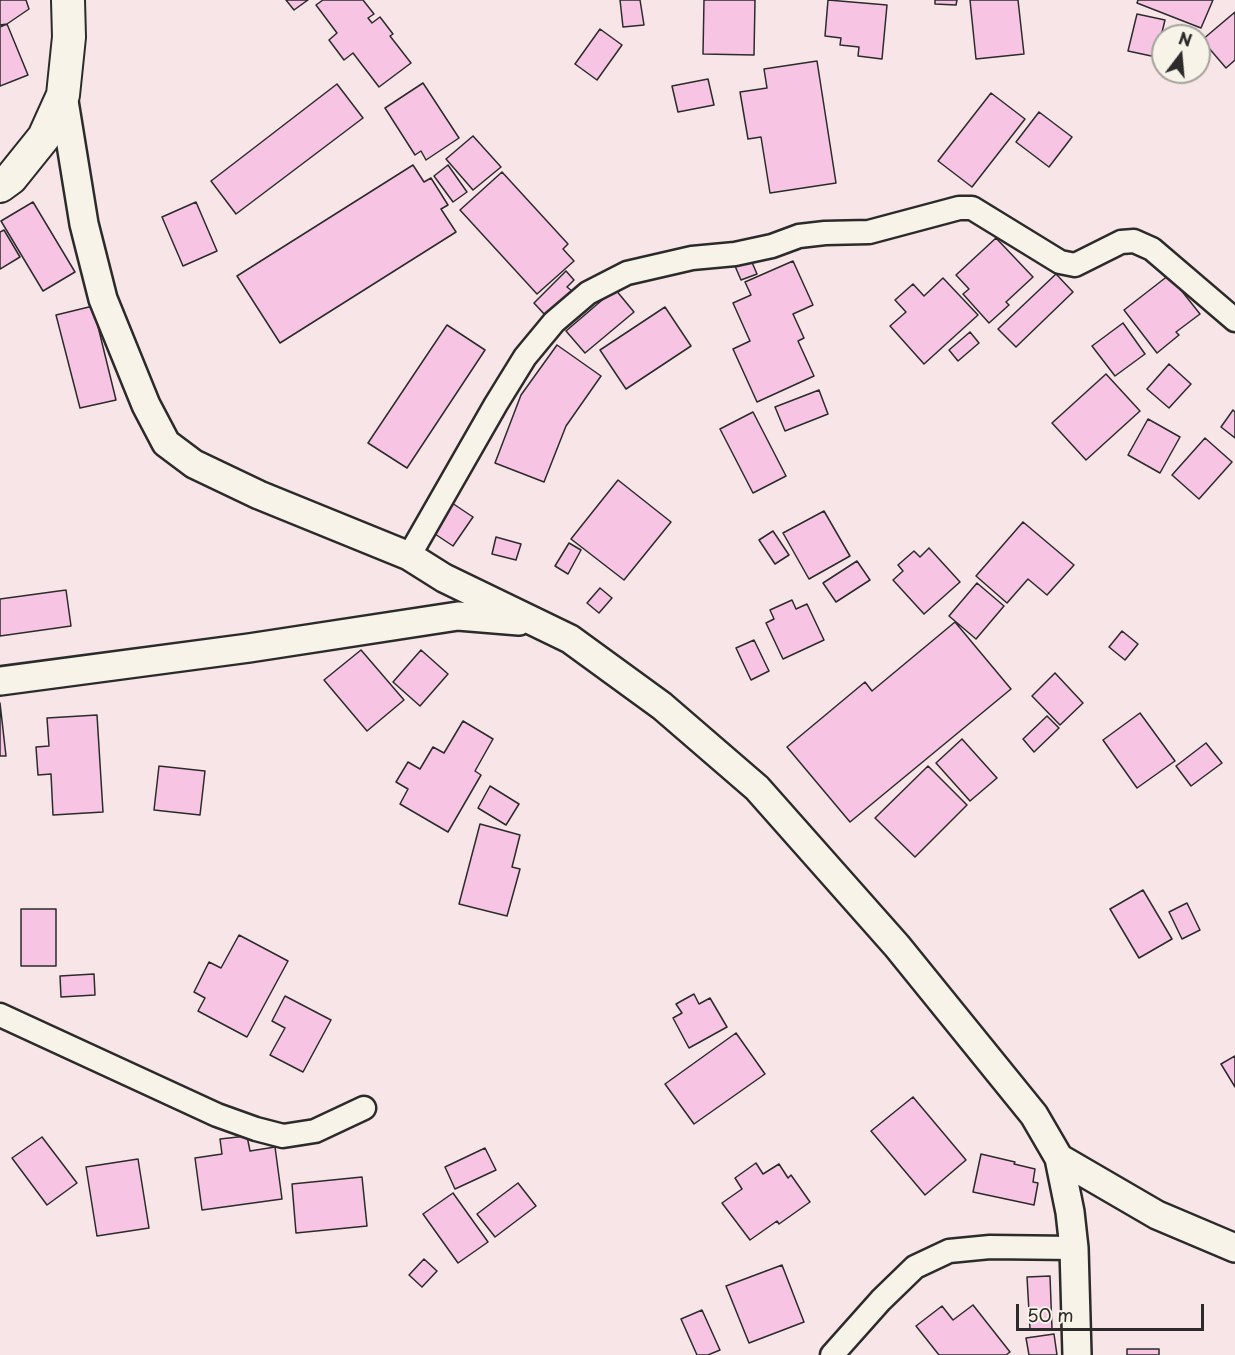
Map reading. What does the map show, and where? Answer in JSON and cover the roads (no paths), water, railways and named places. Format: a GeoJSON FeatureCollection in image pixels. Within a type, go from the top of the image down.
{"type":"FeatureCollection","features":[{"type":"Feature","properties":{"kind":"main road"},"geometry":{"type":"LineString","coordinates":[[0,186],[11,178],[44,137],[63,95],[69,37],[68,0]]}},
{"type":"Feature","properties":{"kind":"street"},"geometry":{"type":"LineString","coordinates":[[63,95],[84,224],[103,299],[146,405],[166,443],[194,464],[259,495],[409,556],[444,578],[570,639],[662,706],[758,788],[897,946],[1034,1114],[1059,1158],[1070,1212],[1074,1248],[1077,1355]]}},
{"type":"Feature","properties":{"kind":"street"},"geometry":{"type":"LineString","coordinates":[[409,556],[525,357],[554,322],[588,293],[627,273],[692,258],[735,254],[772,246],[799,236],[869,232],[959,208],[972,208],[1060,262],[1075,265],[1121,242],[1134,241],[1152,249],[1235,320]]}},
{"type":"Feature","properties":{"kind":"street"},"geometry":{"type":"LineString","coordinates":[[428,620],[444,611],[450,603],[453,592],[444,578]]}},
{"type":"Feature","properties":{"kind":"street"},"geometry":{"type":"LineString","coordinates":[[0,681],[249,648],[458,616],[499,618],[537,624]]}},
{"type":"Feature","properties":{"kind":"street"},"geometry":{"type":"LineString","coordinates":[[0,1015],[217,1115],[283,1136],[315,1131],[364,1108]]}},
{"type":"Feature","properties":{"kind":"street"},"geometry":{"type":"LineString","coordinates":[[1059,1158],[1157,1215],[1235,1248]]}},
{"type":"Feature","properties":{"kind":"street"},"geometry":{"type":"LineString","coordinates":[[832,1355],[881,1300],[915,1267],[949,1251],[990,1247],[1074,1248]]}}]}
